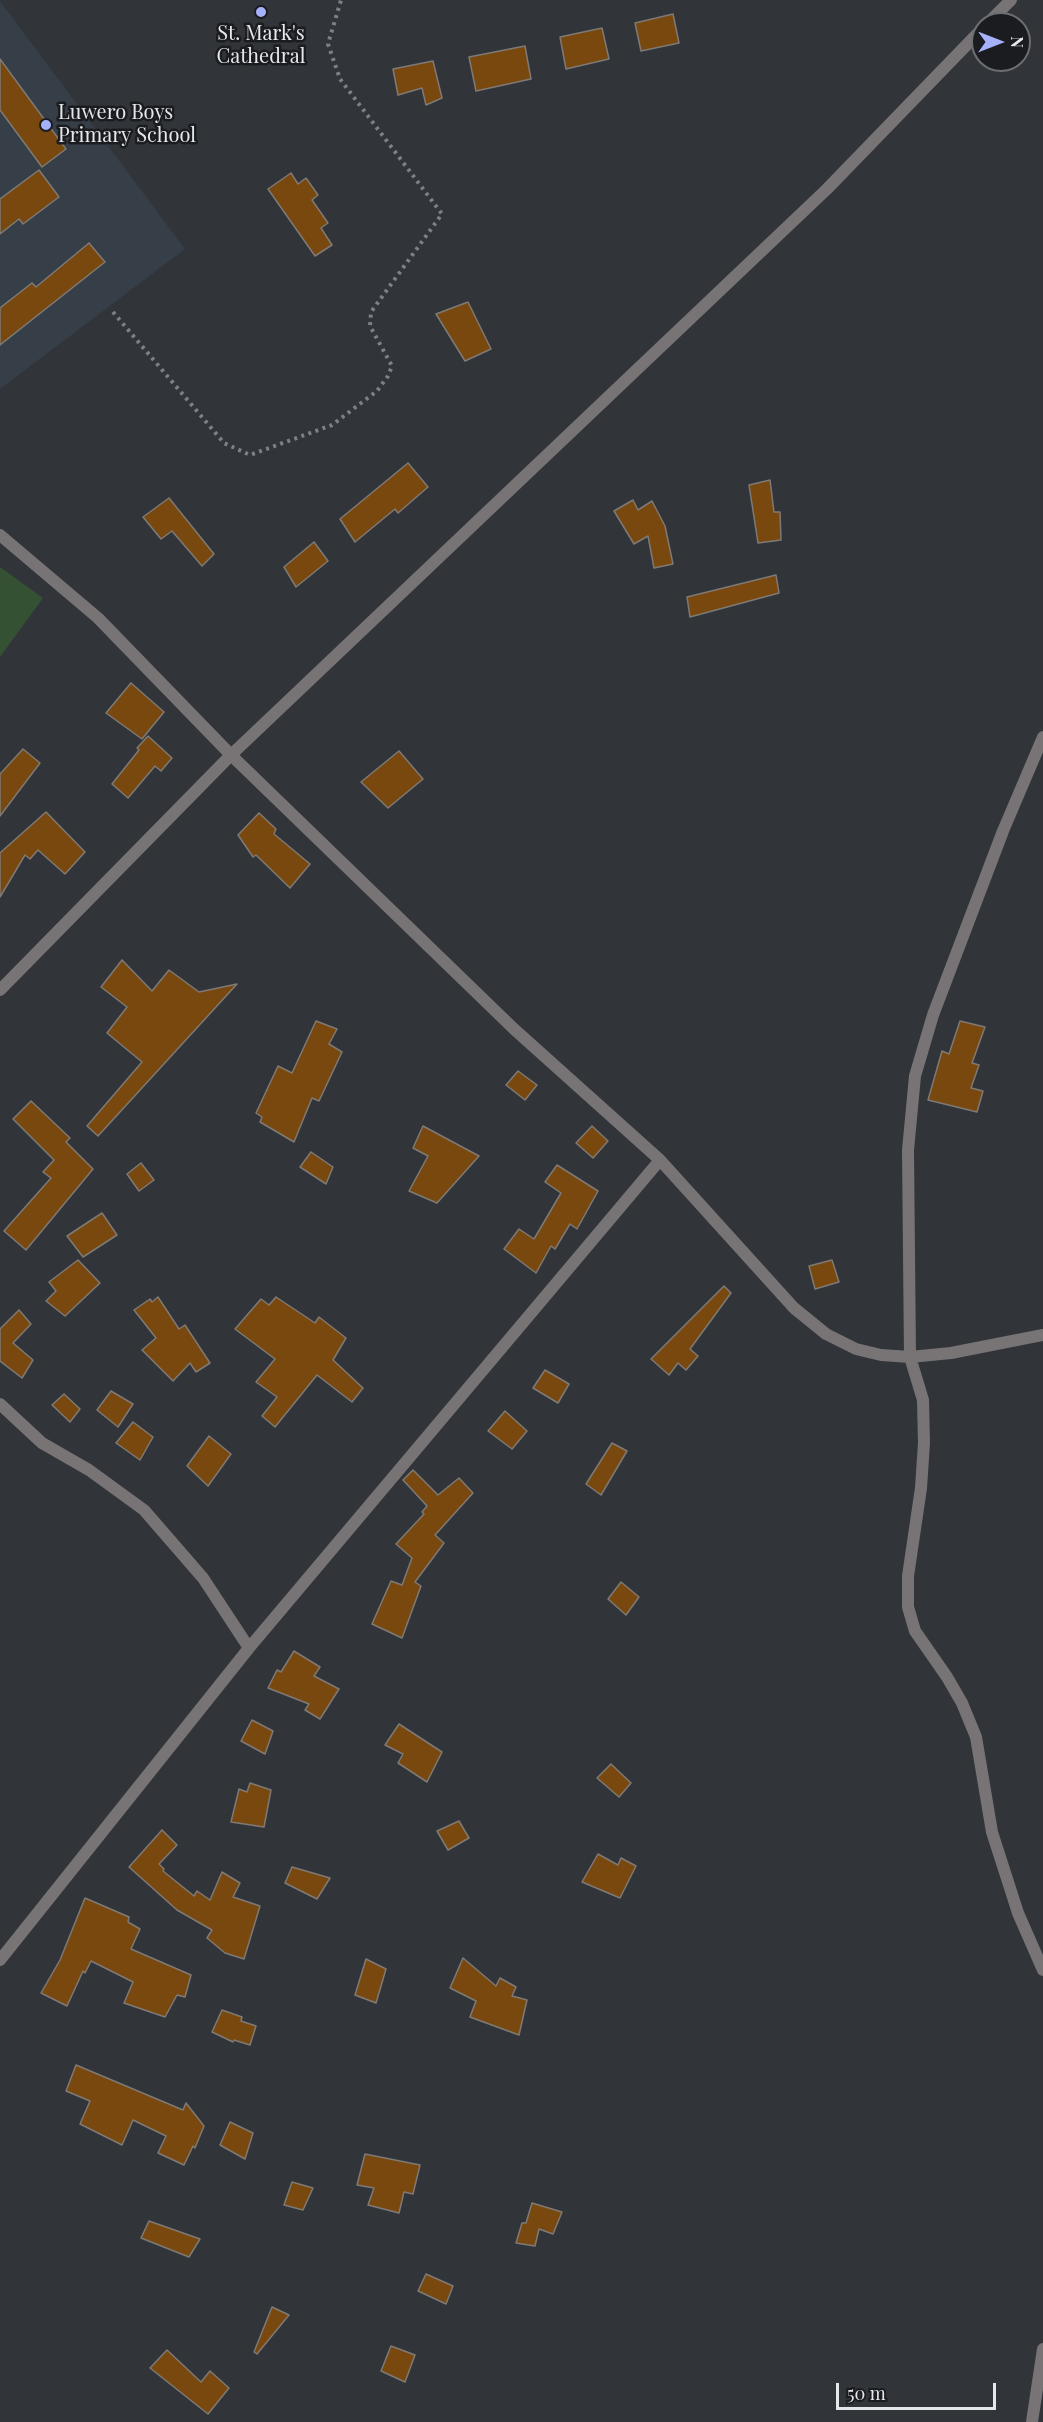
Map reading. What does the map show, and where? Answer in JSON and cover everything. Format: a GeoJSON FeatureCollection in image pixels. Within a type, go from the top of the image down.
{"type":"FeatureCollection","features":[{"type":"Feature","properties":{"kind":"street"},"geometry":{"type":"LineString","coordinates":[[999,12],[1011,0]]}},
{"type":"Feature","properties":{"kind":"street"},"geometry":{"type":"LineString","coordinates":[[0,990],[231,755],[827,189],[971,40]]}},
{"type":"Feature","properties":{"kind":"street"},"geometry":{"type":"LineString","coordinates":[[0,536],[98,618],[231,755],[514,1029],[660,1160],[794,1308],[826,1334],[856,1349],[881,1355],[910,1357],[951,1353],[1043,1335]]}},
{"type":"Feature","properties":{"kind":"street"},"geometry":{"type":"LineString","coordinates":[[1043,737],[999,842],[933,1015],[915,1076],[908,1150],[910,1357],[923,1400],[924,1443],[921,1488],[908,1576],[908,1607],[915,1631],[948,1677],[976,1737],[992,1832],[1018,1913],[1043,1970]]}},
{"type":"Feature","properties":{"kind":"street"},"geometry":{"type":"LineString","coordinates":[[0,1960],[249,1648],[660,1160]]}},
{"type":"Feature","properties":{"kind":"street"},"geometry":{"type":"LineString","coordinates":[[0,1404],[42,1443],[89,1470],[144,1510],[202,1578],[249,1648]]}},
{"type":"Feature","properties":{"kind":"street"},"geometry":{"type":"LineString","coordinates":[[1032,2422],[1043,2349]]}},
{"type":"Feature","properties":{"kind":"path"},"geometry":{"type":"LineString","coordinates":[[113,312],[224,443],[250,455],[332,425],[377,391],[392,366],[370,326],[371,312],[442,214],[340,79],[328,44],[342,0]]}},
{"type":"Feature","properties":{"kind":"shaded area","name":"Luwero Boys Primary School"},"geometry":{"type":"Polygon","coordinates":[[[0,1],[185,249],[0,389],[0,1]]]}},
{"type":"Feature","properties":{"kind":"green space"},"geometry":{"type":"Polygon","coordinates":[[[0,567],[43,598],[0,657],[0,567]]]}},
{"type":"Feature","properties":{"kind":"building"},"geometry":{"type":"Polygon","coordinates":[[[673,14],[679,43],[641,51],[635,23],[673,14]]]}},
{"type":"Feature","properties":{"kind":"building"},"geometry":{"type":"Polygon","coordinates":[[[602,28],[609,59],[566,69],[560,37],[602,28]]]}},
{"type":"Feature","properties":{"kind":"building"},"geometry":{"type":"Polygon","coordinates":[[[525,46],[531,79],[476,91],[469,57],[525,46]]]}},
{"type":"Feature","properties":{"kind":"building"},"geometry":{"type":"Polygon","coordinates":[[[0,59],[66,149],[42,167],[0,110],[0,59]]]}},
{"type":"Feature","properties":{"kind":"building"},"geometry":{"type":"Polygon","coordinates":[[[433,61],[442,98],[426,105],[422,88],[398,95],[393,69],[433,61]]]}},
{"type":"Feature","properties":{"kind":"building"},"geometry":{"type":"Polygon","coordinates":[[[39,170],[59,197],[23,224],[19,219],[0,234],[0,199],[39,170]]]}},
{"type":"Feature","properties":{"kind":"building"},"geometry":{"type":"Polygon","coordinates":[[[291,173],[298,184],[306,178],[318,195],[312,200],[328,223],[321,228],[332,245],[315,256],[268,189],[291,173]]]}},
{"type":"Feature","properties":{"kind":"building"},"geometry":{"type":"Polygon","coordinates":[[[89,243],[105,262],[0,345],[0,308],[32,283],[36,287],[89,243]]]}},
{"type":"Feature","properties":{"kind":"building"},"geometry":{"type":"Polygon","coordinates":[[[468,302],[491,349],[465,361],[436,314],[468,302]]]}},
{"type":"Feature","properties":{"kind":"building"},"geometry":{"type":"Polygon","coordinates":[[[408,463],[428,487],[398,513],[395,509],[355,542],[340,519],[408,463]]]}},
{"type":"Feature","properties":{"kind":"building"},"geometry":{"type":"Polygon","coordinates":[[[770,480],[774,512],[780,512],[781,540],[758,543],[749,485],[770,480]]]}},
{"type":"Feature","properties":{"kind":"building"},"geometry":{"type":"Polygon","coordinates":[[[169,498],[214,554],[202,566],[172,531],[161,539],[143,517],[169,498]]]}},
{"type":"Feature","properties":{"kind":"building"},"geometry":{"type":"Polygon","coordinates":[[[633,500],[638,510],[652,501],[665,526],[673,564],[654,568],[648,536],[634,544],[614,511],[633,500]]]}},
{"type":"Feature","properties":{"kind":"building"},"geometry":{"type":"Polygon","coordinates":[[[314,542],[328,561],[296,587],[284,567],[314,542]]]}},
{"type":"Feature","properties":{"kind":"building"},"geometry":{"type":"Polygon","coordinates":[[[776,575],[779,593],[690,617],[687,597],[776,575]]]}},
{"type":"Feature","properties":{"kind":"building"},"geometry":{"type":"Polygon","coordinates":[[[131,683],[164,712],[142,739],[106,713],[131,683]]]}},
{"type":"Feature","properties":{"kind":"building"},"geometry":{"type":"Polygon","coordinates":[[[148,736],[172,758],[161,771],[155,766],[128,798],[112,784],[148,736]]]}},
{"type":"Feature","properties":{"kind":"building"},"geometry":{"type":"Polygon","coordinates":[[[23,749],[40,763],[0,816],[0,774],[23,749]]]}},
{"type":"Feature","properties":{"kind":"building"},"geometry":{"type":"Polygon","coordinates":[[[399,751],[423,779],[388,808],[361,782],[399,751]]]}},
{"type":"Feature","properties":{"kind":"building"},"geometry":{"type":"Polygon","coordinates":[[[46,812],[85,852],[65,874],[38,850],[30,859],[25,855],[0,897],[0,853],[46,812]]]}},
{"type":"Feature","properties":{"kind":"building"},"geometry":{"type":"Polygon","coordinates":[[[259,813],[276,829],[274,834],[310,864],[290,888],[256,855],[253,857],[238,835],[259,813]]]}},
{"type":"Feature","properties":{"kind":"building"},"geometry":{"type":"Polygon","coordinates":[[[122,960],[152,991],[169,970],[199,992],[237,984],[98,1136],[87,1126],[142,1062],[107,1033],[127,1007],[101,987],[122,960]]]}},
{"type":"Feature","properties":{"kind":"building"},"geometry":{"type":"Polygon","coordinates":[[[316,1021],[337,1029],[329,1044],[342,1052],[319,1101],[312,1098],[294,1142],[260,1122],[262,1117],[256,1113],[278,1066],[292,1073],[316,1021]]]}},
{"type":"Feature","properties":{"kind":"building"},"geometry":{"type":"Polygon","coordinates":[[[960,1021],[985,1027],[972,1063],[979,1065],[971,1088],[983,1091],[977,1112],[928,1100],[942,1051],[949,1054],[960,1021]]]}},
{"type":"Feature","properties":{"kind":"building"},"geometry":{"type":"Polygon","coordinates":[[[518,1071],[537,1085],[525,1100],[506,1085],[518,1071]]]}},
{"type":"Feature","properties":{"kind":"building"},"geometry":{"type":"Polygon","coordinates":[[[31,1101],[70,1138],[66,1142],[93,1169],[26,1250],[4,1231],[51,1178],[43,1172],[54,1160],[13,1119],[31,1101]]]}},
{"type":"Feature","properties":{"kind":"building"},"geometry":{"type":"Polygon","coordinates":[[[423,1126],[479,1156],[437,1203],[409,1191],[428,1156],[413,1148],[423,1126]]]}},
{"type":"Feature","properties":{"kind":"building"},"geometry":{"type":"Polygon","coordinates":[[[592,1126],[608,1141],[593,1158],[576,1143],[592,1126]]]}},
{"type":"Feature","properties":{"kind":"building"},"geometry":{"type":"Polygon","coordinates":[[[311,1152],[333,1167],[326,1184],[300,1167],[311,1152]]]}},
{"type":"Feature","properties":{"kind":"building"},"geometry":{"type":"Polygon","coordinates":[[[141,1163],[154,1180],[139,1191],[127,1174],[141,1163]]]}},
{"type":"Feature","properties":{"kind":"building"},"geometry":{"type":"Polygon","coordinates":[[[557,1165],[598,1191],[577,1229],[570,1224],[555,1249],[551,1246],[536,1273],[504,1249],[519,1229],[534,1239],[561,1193],[545,1182],[557,1165]]]}},
{"type":"Feature","properties":{"kind":"building"},"geometry":{"type":"Polygon","coordinates":[[[102,1213],[117,1235],[83,1257],[67,1236],[102,1213]]]}},
{"type":"Feature","properties":{"kind":"building"},"geometry":{"type":"Polygon","coordinates":[[[78,1260],[100,1283],[65,1316],[46,1301],[56,1291],[49,1282],[78,1260]]]}},
{"type":"Feature","properties":{"kind":"building"},"geometry":{"type":"Polygon","coordinates":[[[832,1260],[839,1282],[815,1289],[809,1266],[832,1260]]]}},
{"type":"Feature","properties":{"kind":"building"},"geometry":{"type":"Polygon","coordinates":[[[724,1286],[731,1293],[690,1349],[698,1356],[686,1370],[678,1363],[669,1375],[651,1359],[724,1286]]]}},
{"type":"Feature","properties":{"kind":"building"},"geometry":{"type":"Polygon","coordinates":[[[158,1297],[179,1329],[185,1325],[210,1363],[196,1372],[190,1363],[173,1381],[142,1350],[156,1338],[134,1310],[150,1299],[152,1302],[158,1297]]]}},
{"type":"Feature","properties":{"kind":"building"},"geometry":{"type":"Polygon","coordinates":[[[276,1297],[315,1323],[319,1317],[346,1338],[333,1360],[363,1388],[352,1402],[317,1375],[275,1427],[262,1416],[277,1397],[256,1382],[275,1359],[235,1329],[261,1299],[269,1305],[276,1297]]]}},
{"type":"Feature","properties":{"kind":"building"},"geometry":{"type":"Polygon","coordinates":[[[19,1310],[31,1324],[13,1343],[33,1360],[22,1378],[0,1361],[0,1329],[19,1310]]]}},
{"type":"Feature","properties":{"kind":"building"},"geometry":{"type":"Polygon","coordinates":[[[545,1370],[569,1384],[558,1403],[533,1388],[545,1370]]]}},
{"type":"Feature","properties":{"kind":"building"},"geometry":{"type":"Polygon","coordinates":[[[111,1391],[133,1404],[118,1427],[97,1410],[111,1391]]]}},
{"type":"Feature","properties":{"kind":"building"},"geometry":{"type":"Polygon","coordinates":[[[64,1394],[80,1409],[70,1422],[52,1405],[64,1394]]]}},
{"type":"Feature","properties":{"kind":"building"},"geometry":{"type":"Polygon","coordinates":[[[505,1411],[527,1431],[512,1449],[488,1431],[505,1411]]]}},
{"type":"Feature","properties":{"kind":"building"},"geometry":{"type":"Polygon","coordinates":[[[133,1422],[153,1437],[140,1460],[116,1443],[133,1422]]]}},
{"type":"Feature","properties":{"kind":"building"},"geometry":{"type":"Polygon","coordinates":[[[209,1436],[231,1454],[208,1486],[187,1466],[209,1436]]]}},
{"type":"Feature","properties":{"kind":"building"},"geometry":{"type":"Polygon","coordinates":[[[612,1443],[627,1451],[601,1495],[586,1484],[612,1443]]]}},
{"type":"Feature","properties":{"kind":"building"},"geometry":{"type":"Polygon","coordinates":[[[413,1470],[438,1495],[459,1478],[473,1493],[435,1535],[444,1543],[415,1582],[421,1586],[402,1638],[372,1624],[391,1581],[402,1585],[412,1558],[396,1544],[424,1514],[422,1512],[427,1506],[403,1480],[413,1470]]]}},
{"type":"Feature","properties":{"kind":"building"},"geometry":{"type":"Polygon","coordinates":[[[621,1582],[639,1597],[626,1615],[608,1599],[621,1582]]]}},
{"type":"Feature","properties":{"kind":"building"},"geometry":{"type":"Polygon","coordinates":[[[294,1651],[320,1667],[314,1676],[339,1689],[320,1719],[305,1710],[309,1704],[268,1688],[277,1670],[281,1672],[294,1651]]]}},
{"type":"Feature","properties":{"kind":"building"},"geometry":{"type":"Polygon","coordinates":[[[252,1720],[273,1731],[265,1754],[241,1741],[252,1720]]]}},
{"type":"Feature","properties":{"kind":"building"},"geometry":{"type":"Polygon","coordinates":[[[399,1724],[442,1752],[427,1782],[398,1763],[403,1754],[385,1745],[399,1724]]]}},
{"type":"Feature","properties":{"kind":"building"},"geometry":{"type":"Polygon","coordinates":[[[611,1764],[631,1783],[619,1797],[597,1778],[611,1764]]]}},
{"type":"Feature","properties":{"kind":"building"},"geometry":{"type":"Polygon","coordinates":[[[250,1783],[271,1790],[264,1827],[231,1822],[239,1789],[247,1792],[250,1783]]]}},
{"type":"Feature","properties":{"kind":"building"},"geometry":{"type":"Polygon","coordinates":[[[459,1821],[469,1838],[448,1850],[437,1831],[459,1821]]]}},
{"type":"Feature","properties":{"kind":"building"},"geometry":{"type":"Polygon","coordinates":[[[162,1830],[177,1845],[159,1864],[164,1869],[163,1871],[194,1896],[197,1891],[210,1900],[222,1872],[240,1883],[233,1897],[260,1906],[244,1959],[225,1953],[207,1938],[212,1930],[177,1910],[129,1867],[162,1830]]]}},
{"type":"Feature","properties":{"kind":"building"},"geometry":{"type":"Polygon","coordinates":[[[598,1854],[618,1865],[621,1858],[636,1866],[620,1898],[582,1882],[598,1854]]]}},
{"type":"Feature","properties":{"kind":"building"},"geometry":{"type":"Polygon","coordinates":[[[292,1867],[330,1878],[317,1899],[285,1883],[292,1867]]]}},
{"type":"Feature","properties":{"kind":"building"},"geometry":{"type":"Polygon","coordinates":[[[85,1898],[129,1917],[128,1922],[140,1929],[131,1949],[191,1975],[185,1997],[177,1995],[165,2017],[124,2003],[133,1982],[91,1961],[85,1973],[83,1971],[67,2006],[41,1993],[60,1960],[85,1898]]]}},
{"type":"Feature","properties":{"kind":"building"},"geometry":{"type":"Polygon","coordinates":[[[463,1958],[496,1986],[500,1978],[516,1987],[512,1996],[527,2000],[519,2035],[470,2017],[476,2001],[450,1988],[463,1958]]]}},
{"type":"Feature","properties":{"kind":"building"},"geometry":{"type":"Polygon","coordinates":[[[366,1959],[386,1969],[376,2003],[355,1995],[366,1959]]]}},
{"type":"Feature","properties":{"kind":"building"},"geometry":{"type":"Polygon","coordinates":[[[222,2010],[242,2017],[241,2021],[256,2026],[250,2045],[234,2040],[233,2042],[212,2032],[222,2010]]]}},
{"type":"Feature","properties":{"kind":"building"},"geometry":{"type":"Polygon","coordinates":[[[76,2065],[183,2110],[186,2103],[204,2126],[195,2148],[193,2146],[184,2165],[158,2153],[166,2136],[133,2120],[122,2145],[80,2124],[90,2101],[66,2091],[76,2065]]]}},
{"type":"Feature","properties":{"kind":"building"},"geometry":{"type":"Polygon","coordinates":[[[230,2122],[253,2133],[245,2159],[220,2145],[230,2122]]]}},
{"type":"Feature","properties":{"kind":"building"},"geometry":{"type":"Polygon","coordinates":[[[365,2154],[420,2165],[413,2194],[404,2192],[399,2213],[368,2205],[374,2188],[357,2185],[365,2154]]]}},
{"type":"Feature","properties":{"kind":"building"},"geometry":{"type":"Polygon","coordinates":[[[292,2182],[313,2188],[303,2210],[284,2205],[292,2182]]]}},
{"type":"Feature","properties":{"kind":"building"},"geometry":{"type":"Polygon","coordinates":[[[532,2203],[562,2212],[553,2234],[539,2229],[535,2246],[516,2243],[522,2223],[526,2223],[532,2203]]]}},
{"type":"Feature","properties":{"kind":"building"},"geometry":{"type":"Polygon","coordinates":[[[149,2221],[200,2239],[189,2257],[141,2238],[149,2221]]]}},
{"type":"Feature","properties":{"kind":"building"},"geometry":{"type":"Polygon","coordinates":[[[426,2274],[453,2286],[446,2304],[418,2291],[426,2274]]]}},
{"type":"Feature","properties":{"kind":"building"},"geometry":{"type":"Polygon","coordinates":[[[272,2307],[289,2315],[257,2354],[254,2352],[272,2307]]]}},
{"type":"Feature","properties":{"kind":"building"},"geometry":{"type":"Polygon","coordinates":[[[391,2346],[415,2355],[405,2382],[381,2371],[391,2346]]]}},
{"type":"Feature","properties":{"kind":"building"},"geometry":{"type":"Polygon","coordinates":[[[167,2350],[201,2382],[210,2371],[229,2388],[208,2414],[150,2368],[167,2350]]]}},
{"type":"Feature","properties":{"kind":"place","name":"St. Mark's Cathedral"},"geometry":{"type":"Point","coordinates":[261,12]}},
{"type":"Feature","properties":{"kind":"place","name":"Luwero Boys Primary School"},"geometry":{"type":"Point","coordinates":[46,125]}}]}
